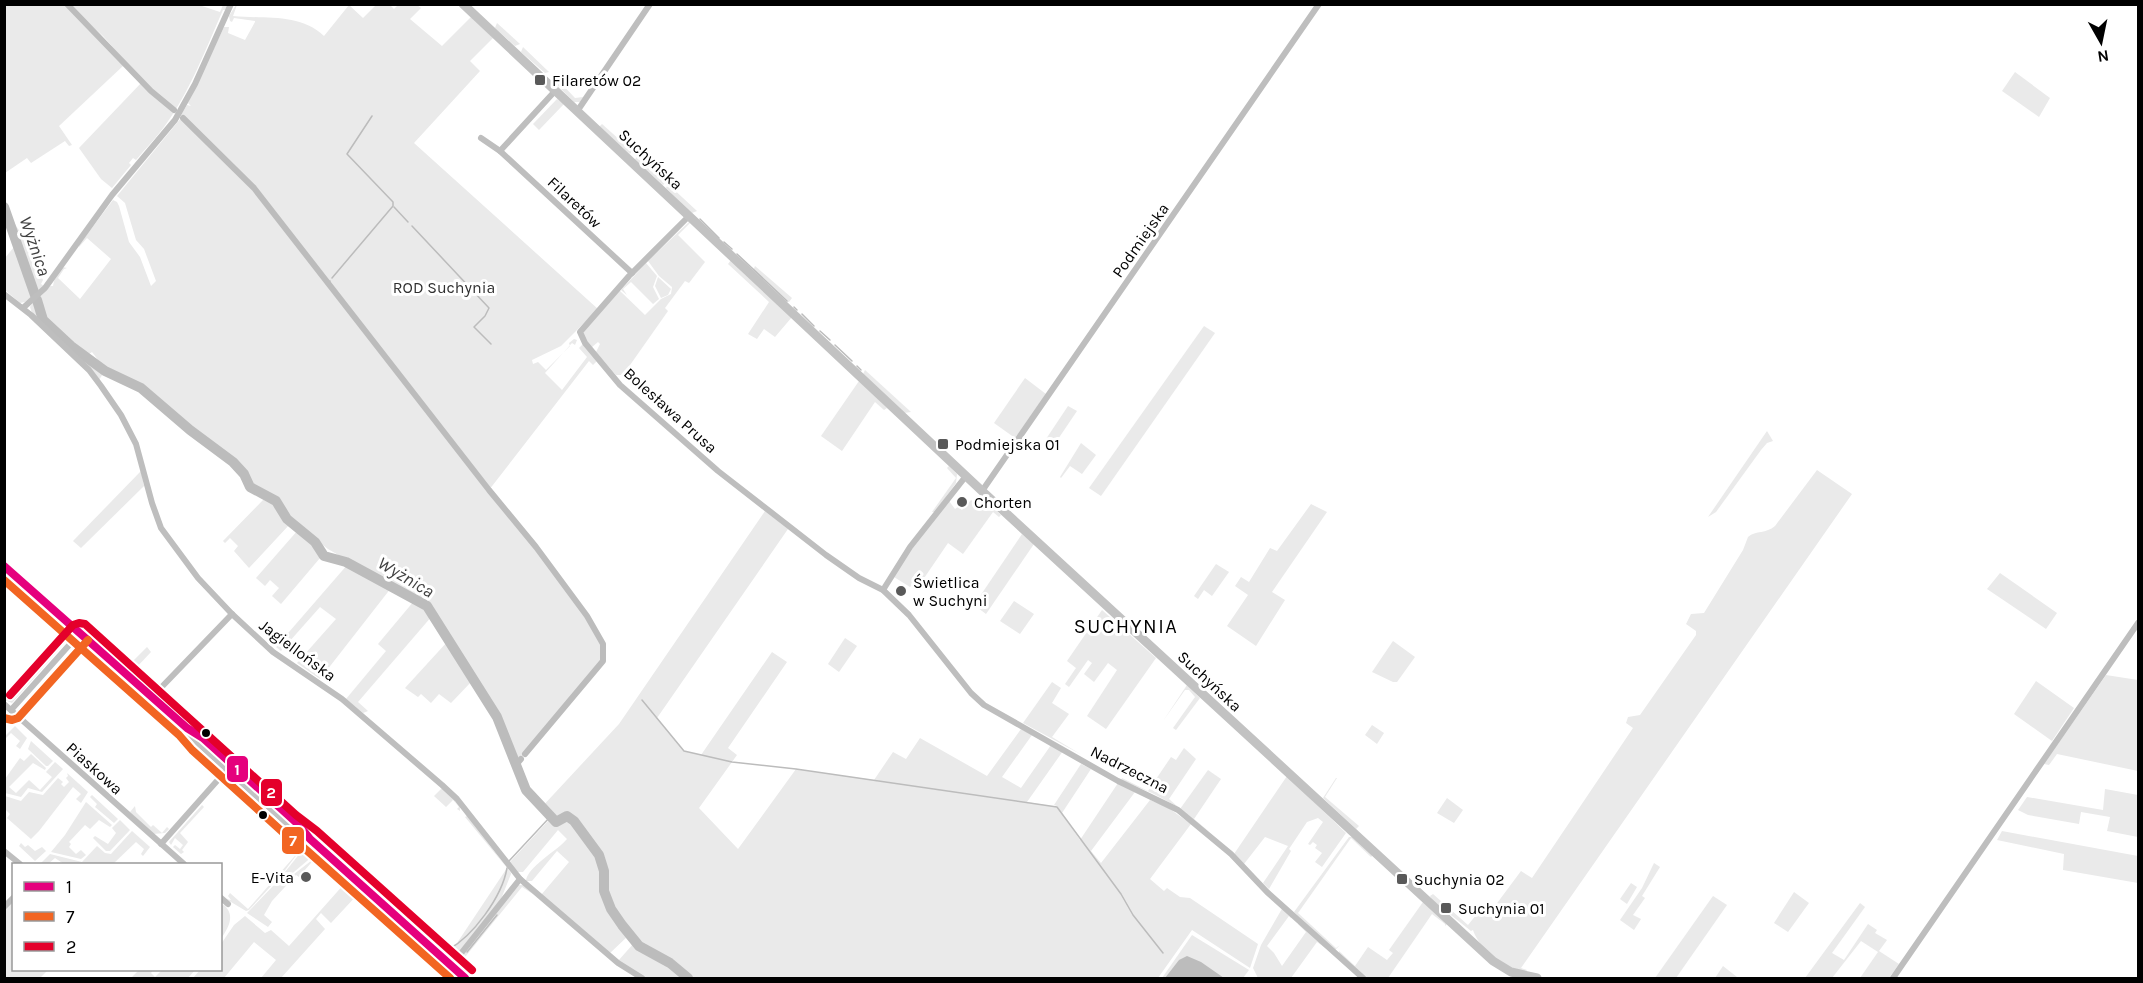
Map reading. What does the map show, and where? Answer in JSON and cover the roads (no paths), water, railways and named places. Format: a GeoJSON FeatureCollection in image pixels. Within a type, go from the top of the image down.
{"type":"FeatureCollection","features":[{"type":"Feature","properties":{"kind":"street"},"geometry":{"type":"LineString","coordinates":[[23,308],[45,288],[112,195],[175,120],[195,84],[231,4]]}},
{"type":"Feature","properties":{"kind":"street","name":"Suchyńska"},"geometry":{"type":"LineString","coordinates":[[463,4],[982,491],[1436,909],[1497,964],[1511,972],[1537,978]]}},
{"type":"Feature","properties":{"kind":"street"},"geometry":{"type":"LineString","coordinates":[[578,110],[650,4]]}},
{"type":"Feature","properties":{"kind":"street","name":"Podmiejska"},"geometry":{"type":"LineString","coordinates":[[982,491],[1319,4]]}},
{"type":"Feature","properties":{"kind":"street"},"geometry":{"type":"LineString","coordinates":[[500,151],[555,91]]}},
{"type":"Feature","properties":{"kind":"street","name":"Filaretów"},"geometry":{"type":"LineString","coordinates":[[481,138],[500,151],[632,273]]}},
{"type":"Feature","properties":{"kind":"street","name":"Bolesława Prusa"},"geometry":{"type":"LineString","coordinates":[[689,216],[632,273],[580,334],[620,385],[718,471],[767,508]]}},
{"type":"Feature","properties":{"kind":"street","name":"Jagiellońska"},"geometry":{"type":"LineString","coordinates":[[4,294],[23,308],[89,370],[101,386],[121,415],[136,444],[152,503],[165,535],[187,565],[232,614],[273,652],[342,699],[442,785],[457,799],[520,879],[618,963],[642,978]]}},
{"type":"Feature","properties":{"kind":"street"},"geometry":{"type":"LineString","coordinates":[[883,590],[910,547],[966,476]]}},
{"type":"Feature","properties":{"kind":"street","name":"Nadrzeczna"},"geometry":{"type":"LineString","coordinates":[[767,508],[850,572],[883,590],[909,615],[971,693],[984,705],[1118,781],[1178,810],[1231,854],[1267,892],[1363,978]]}},
{"type":"Feature","properties":{"kind":"street"},"geometry":{"type":"LineString","coordinates":[[4,566],[187,728],[202,738],[230,766],[299,825],[310,839],[465,978]]}},
{"type":"Feature","properties":{"kind":"street"},"geometry":{"type":"LineString","coordinates":[[152,697],[232,614]]}},
{"type":"Feature","properties":{"kind":"street"},"geometry":{"type":"LineString","coordinates":[[1893,978],[2139,623]]}},
{"type":"Feature","properties":{"kind":"street"},"geometry":{"type":"LineString","coordinates":[[11,710],[80,633]]}},
{"type":"Feature","properties":{"kind":"street","name":"Piaskowa"},"geometry":{"type":"LineString","coordinates":[[4,704],[158,844],[183,863]]}},
{"type":"Feature","properties":{"kind":"street"},"geometry":{"type":"LineString","coordinates":[[158,844],[230,766]]}},
{"type":"Feature","properties":{"kind":"street"},"geometry":{"type":"LineString","coordinates":[[4,851],[19,863]]}},
{"type":"Feature","properties":{"kind":"street"},"geometry":{"type":"LineString","coordinates":[[451,966],[520,879]]}},
{"type":"Feature","properties":{"kind":"street"},"geometry":{"type":"LineString","coordinates":[[222,899],[228,904]]}},
{"type":"Feature","properties":{"kind":"waterway"},"geometry":{"type":"LineString","coordinates":[[67,4],[151,91],[174,110]]}},
{"type":"Feature","properties":{"kind":"waterway"},"geometry":{"type":"LineString","coordinates":[[332,278],[393,206],[393,202],[347,154],[372,116]]}},
{"type":"Feature","properties":{"kind":"waterway"},"geometry":{"type":"LineString","coordinates":[[183,118],[254,188],[536,547],[587,616],[603,644],[603,661],[525,754]]}},
{"type":"Feature","properties":{"kind":"waterway","name":"Wyżnica"},"geometry":{"type":"LineString","coordinates":[[4,207],[35,295]]}},
{"type":"Feature","properties":{"kind":"waterway"},"geometry":{"type":"LineString","coordinates":[[394,207],[408,222]]}},
{"type":"Feature","properties":{"kind":"waterway"},"geometry":{"type":"LineString","coordinates":[[700,219],[719,238]]}},
{"type":"Feature","properties":{"kind":"waterway"},"geometry":{"type":"LineString","coordinates":[[412,226],[489,308],[485,316],[474,327],[491,344]]}},
{"type":"Feature","properties":{"kind":"waterway"},"geometry":{"type":"LineString","coordinates":[[724,242],[732,249]]}},
{"type":"Feature","properties":{"kind":"waterway"},"geometry":{"type":"LineString","coordinates":[[737,254],[787,301]]}},
{"type":"Feature","properties":{"kind":"waterway","name":"Wyżnica"},"geometry":{"type":"LineString","coordinates":[[37,300],[43,320],[71,346],[105,371],[141,388],[190,430],[233,462],[244,474],[250,487],[276,501],[287,519],[315,542],[324,556],[346,562],[427,606],[497,717],[526,790],[556,822],[567,816],[574,821],[599,855],[604,871],[604,891],[611,909],[639,946],[670,963],[688,978]]}},
{"type":"Feature","properties":{"kind":"waterway"},"geometry":{"type":"LineString","coordinates":[[794,307],[797,310]]}},
{"type":"Feature","properties":{"kind":"waterway"},"geometry":{"type":"LineString","coordinates":[[802,314],[814,326]]}},
{"type":"Feature","properties":{"kind":"waterway"},"geometry":{"type":"LineString","coordinates":[[820,331],[830,340]]}},
{"type":"Feature","properties":{"kind":"waterway"},"geometry":{"type":"LineString","coordinates":[[835,345],[852,361]]}},
{"type":"Feature","properties":{"kind":"waterway"},"geometry":{"type":"LineString","coordinates":[[857,366],[861,370]]}},
{"type":"Feature","properties":{"kind":"waterway"},"geometry":{"type":"LineString","coordinates":[[642,700],[684,751],[732,762],[796,769],[1057,807],[1121,894],[1133,915],[1163,953]]}},
{"type":"Feature","properties":{"kind":"waterway","name":"Wyżnica"},"geometry":{"type":"LineString","coordinates":[[516,765],[521,759]]}},
{"type":"Feature","properties":{"kind":"waterway"},"geometry":{"type":"LineString","coordinates":[[509,861],[550,817]]}},
{"type":"Feature","properties":{"kind":"waterway"},"geometry":{"type":"LineString","coordinates":[[448,950],[458,944],[485,915],[499,891],[507,868]]}},
{"type":"Feature","properties":{"kind":"waterway"},"geometry":{"type":"LineString","coordinates":[[467,952],[497,915]]}},
{"type":"Feature","properties":{"kind":"waterway"},"geometry":{"type":"LineString","coordinates":[[415,952],[431,964]]}},
{"type":"Feature","properties":{"kind":"place","name":"Filaretów 02"},"geometry":{"type":"Point","coordinates":[540,80]}},
{"type":"Feature","properties":{"kind":"place","name":"Podmiejska 01"},"geometry":{"type":"Point","coordinates":[943,444]}},
{"type":"Feature","properties":{"kind":"place","name":"Chorten"},"geometry":{"type":"Point","coordinates":[962,502]}},
{"type":"Feature","properties":{"kind":"place","name":"Świetlica w Suchyni"},"geometry":{"type":"Point","coordinates":[901,591]}},
{"type":"Feature","properties":{"kind":"place","name":"E-Vita"},"geometry":{"type":"Point","coordinates":[306,877]}},
{"type":"Feature","properties":{"kind":"place","name":"Suchynia 02"},"geometry":{"type":"Point","coordinates":[1402,879]}},
{"type":"Feature","properties":{"kind":"place","name":"Suchynia 01"},"geometry":{"type":"Point","coordinates":[1446,908]}},
{"type":"Feature","properties":{"kind":"district","name":"SUCHYNIA"},"geometry":{"type":"Point","coordinates":[1126,626]}},
{"type":"Feature","properties":{"kind":"park label","name":"ROD Suchynia"},"geometry":{"type":"Point","coordinates":[444,287]}}]}
